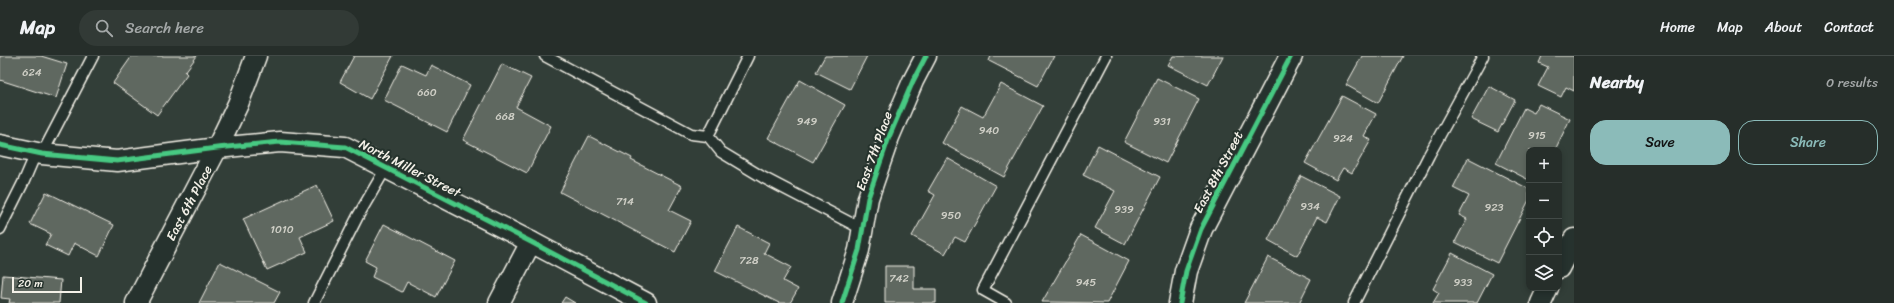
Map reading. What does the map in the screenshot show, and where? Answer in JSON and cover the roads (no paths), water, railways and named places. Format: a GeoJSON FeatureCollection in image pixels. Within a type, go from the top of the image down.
{"type":"FeatureCollection","features":[{"type":"Feature","properties":{"kind":"street","name":"East 6th Place"},"geometry":{"type":"LineString","coordinates":[[136,303],[217,148],[238,104],[256,56]]}},
{"type":"Feature","properties":{"kind":"street","name":"East 7th Place"},"geometry":{"type":"LineString","coordinates":[[842,303],[859,250],[868,198],[888,137],[913,80],[926,56]]}},
{"type":"Feature","properties":{"kind":"street","name":"East 8th Street"},"geometry":{"type":"LineString","coordinates":[[1180,303],[1186,271],[1201,230],[1291,56]]}},
{"type":"Feature","properties":{"kind":"street","name":"North Miller Street"},"geometry":{"type":"LineString","coordinates":[[0,145],[39,153],[117,161],[217,148],[280,142],[345,147],[531,242],[646,303]]}},
{"type":"Feature","properties":{"kind":"street"},"geometry":{"type":"LineString","coordinates":[[1562,262],[1574,239]]}},
{"type":"Feature","properties":{"kind":"street"},"geometry":{"type":"LineString","coordinates":[[499,303],[531,242]]}},
{"type":"Feature","properties":{"kind":"street"},"geometry":{"type":"LineString","coordinates":[[1541,303],[1547,291]]}},
{"type":"Feature","properties":{"kind":"lane"},"geometry":{"type":"LineString","coordinates":[[0,229],[39,153],[93,56]]}},
{"type":"Feature","properties":{"kind":"lane"},"geometry":{"type":"LineString","coordinates":[[545,56],[690,134],[708,136],[721,152],[764,178],[862,230]]}},
{"type":"Feature","properties":{"kind":"lane"},"geometry":{"type":"LineString","coordinates":[[708,136],[748,56]]}},
{"type":"Feature","properties":{"kind":"lane"},"geometry":{"type":"LineString","coordinates":[[1006,303],[983,290],[1106,56]]}},
{"type":"Feature","properties":{"kind":"lane"},"geometry":{"type":"LineString","coordinates":[[1354,303],[1429,155],[1482,56]]}},
{"type":"Feature","properties":{"kind":"lane"},"geometry":{"type":"LineString","coordinates":[[314,303],[358,216],[386,168]]}}]}
